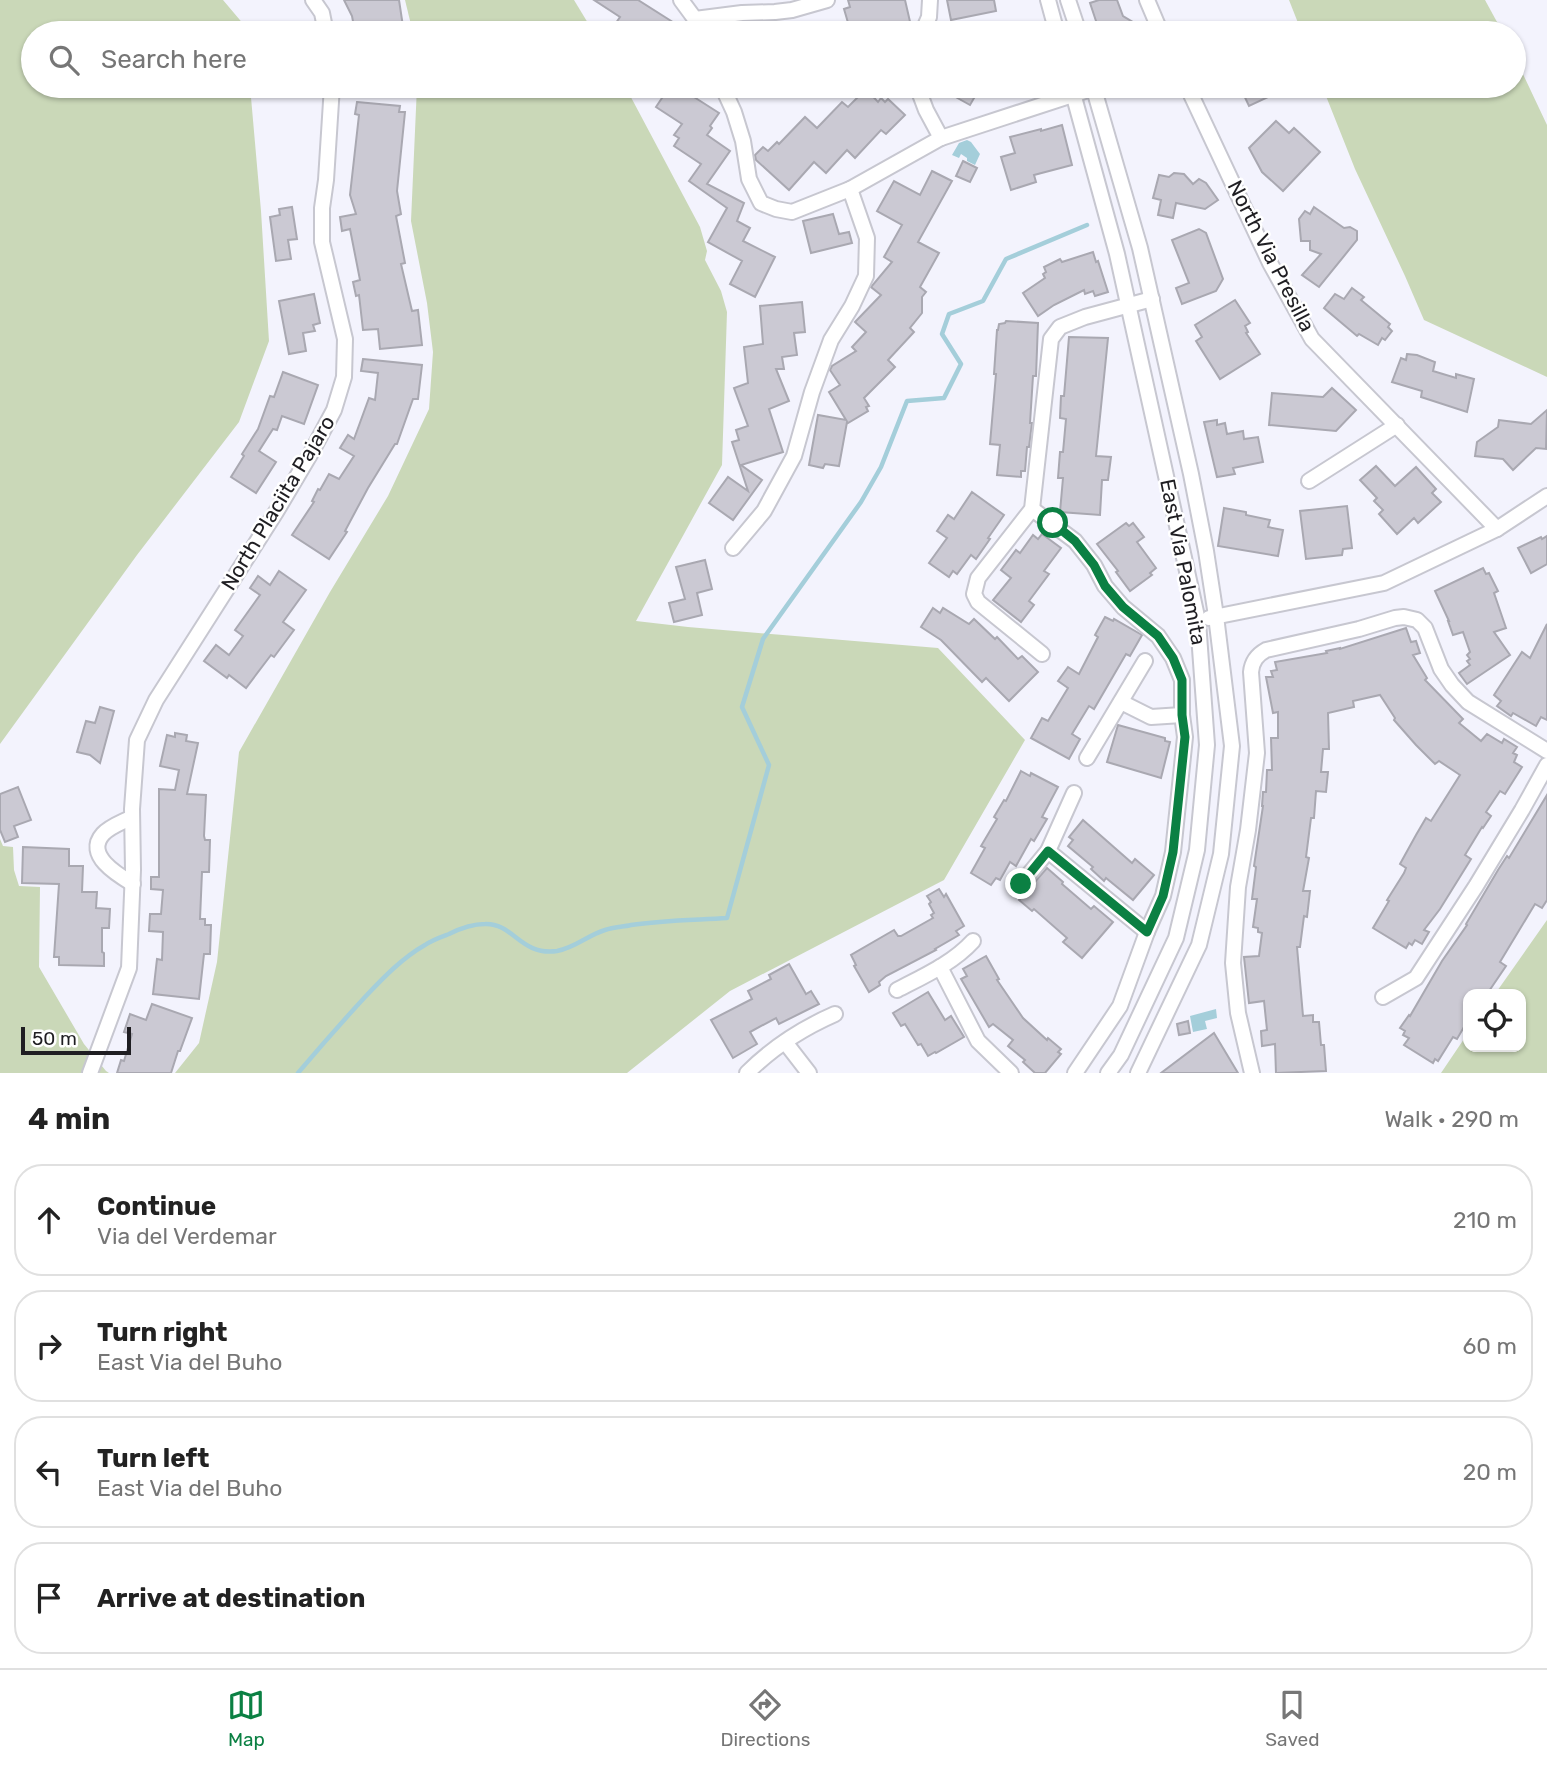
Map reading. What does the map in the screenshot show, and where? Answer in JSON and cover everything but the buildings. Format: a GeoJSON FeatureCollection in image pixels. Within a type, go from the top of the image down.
{"type":"FeatureCollection","features":[{"type":"Feature","properties":{"kind":"street"},"geometry":{"type":"LineString","coordinates":[[313,0],[322,13],[324,21]]}},
{"type":"Feature","properties":{"kind":"street"},"geometry":{"type":"LineString","coordinates":[[681,0],[695,19],[792,10],[827,0]]}},
{"type":"Feature","properties":{"kind":"street"},"geometry":{"type":"LineString","coordinates":[[927,21],[930,0]]}},
{"type":"Feature","properties":{"kind":"street"},"geometry":{"type":"LineString","coordinates":[[1048,0],[1054,21]]}},
{"type":"Feature","properties":{"kind":"street"},"geometry":{"type":"LineString","coordinates":[[1068,0],[1075,21]]}},
{"type":"Feature","properties":{"kind":"street"},"geometry":{"type":"LineString","coordinates":[[1147,0],[1156,21]]}},
{"type":"Feature","properties":{"kind":"street","name":"North Placiita Pajaro"},"geometry":{"type":"LineString","coordinates":[[90,1073],[129,968],[133,884],[132,817],[137,740],[156,700],[276,512],[334,410],[344,377],[345,340],[322,242],[322,208],[331,98]]}},
{"type":"Feature","properties":{"kind":"street"},"geometry":{"type":"LineString","coordinates":[[728,98],[743,141],[749,179],[761,203],[792,212],[850,189],[941,138],[1051,98]]}},
{"type":"Feature","properties":{"kind":"street"},"geometry":{"type":"LineString","coordinates":[[922,98],[941,138]]}},
{"type":"Feature","properties":{"kind":"street","name":"East Via Palomita"},"geometry":{"type":"LineString","coordinates":[[1075,98],[1117,254],[1198,621],[1208,745],[1197,850],[1176,938],[1121,1055],[1108,1073]]}},
{"type":"Feature","properties":{"kind":"street","name":"East Via Palomita"},"geometry":{"type":"LineString","coordinates":[[1096,98],[1140,248],[1191,474],[1216,616],[1232,746],[1221,854],[1199,945],[1138,1073]]}},
{"type":"Feature","properties":{"kind":"street","name":"North Via Presilla"},"geometry":{"type":"LineString","coordinates":[[1192,98],[1270,263],[1312,339],[1497,529]]}},
{"type":"Feature","properties":{"kind":"street"},"geometry":{"type":"LineString","coordinates":[[733,548],[764,511],[794,456],[812,392],[831,340],[852,306],[866,276],[867,238],[850,189]]}},
{"type":"Feature","properties":{"kind":"street"},"geometry":{"type":"LineString","coordinates":[[1042,654],[978,602],[974,594],[978,578],[1032,509],[1051,339],[1060,327],[1085,317],[1152,299]]}},
{"type":"Feature","properties":{"kind":"street"},"geometry":{"type":"LineString","coordinates":[[1309,481],[1397,425]]}},
{"type":"Feature","properties":{"kind":"street"},"geometry":{"type":"LineString","coordinates":[[1198,621],[1384,583],[1497,529],[1547,496]]}},
{"type":"Feature","properties":{"kind":"street"},"geometry":{"type":"LineString","coordinates":[[1032,509],[1075,541],[1094,565],[1105,586],[1123,607],[1158,636],[1173,658],[1182,680],[1185,737],[1173,852],[1163,896],[1120,1006],[1075,1073]]}},
{"type":"Feature","properties":{"kind":"street"},"geometry":{"type":"LineString","coordinates":[[1252,1073],[1238,1013],[1233,963],[1238,887],[1248,830],[1256,753],[1251,672],[1253,663],[1260,654],[1413,613],[1425,628],[1441,669],[1468,702],[1547,751]]}},
{"type":"Feature","properties":{"kind":"street"},"geometry":{"type":"LineString","coordinates":[[1087,758],[1145,661]]}},
{"type":"Feature","properties":{"kind":"street"},"geometry":{"type":"LineString","coordinates":[[1121,702],[1151,717],[1182,715]]}},
{"type":"Feature","properties":{"kind":"street"},"geometry":{"type":"LineString","coordinates":[[1383,997],[1416,978],[1476,886],[1547,765]]}},
{"type":"Feature","properties":{"kind":"street"},"geometry":{"type":"LineString","coordinates":[[1021,884],[1048,851],[1074,793]]}},
{"type":"Feature","properties":{"kind":"street"},"geometry":{"type":"LineString","coordinates":[[132,817],[104,832],[99,839],[98,850],[106,865],[133,884]]}},
{"type":"Feature","properties":{"kind":"street"},"geometry":{"type":"LineString","coordinates":[[1048,851],[1147,932]]}},
{"type":"Feature","properties":{"kind":"street"},"geometry":{"type":"LineString","coordinates":[[897,990],[963,952],[973,940]]}},
{"type":"Feature","properties":{"kind":"street"},"geometry":{"type":"LineString","coordinates":[[940,967],[978,1041],[1011,1073]]}},
{"type":"Feature","properties":{"kind":"street"},"geometry":{"type":"LineString","coordinates":[[747,1073],[785,1042],[835,1014]]}},
{"type":"Feature","properties":{"kind":"street"},"geometry":{"type":"LineString","coordinates":[[785,1042],[809,1073]]}},
{"type":"Feature","properties":{"kind":"green space"},"geometry":{"type":"Polygon","coordinates":[[[0,0],[223,0],[241,21],[21,21],[21,98],[251,98],[269,341],[239,422],[137,555],[0,744],[0,0]]]}},
{"type":"Feature","properties":{"kind":"green space"},"geometry":{"type":"Polygon","coordinates":[[[405,0],[574,0],[587,21],[410,21],[405,0]]]}},
{"type":"Feature","properties":{"kind":"green space"},"geometry":{"type":"Polygon","coordinates":[[[1289,0],[1485,0],[1496,21],[1297,21],[1289,0]]]}},
{"type":"Feature","properties":{"kind":"green space"},"geometry":{"type":"Polygon","coordinates":[[[1526,80],[1547,125],[1547,377],[1424,320],[1355,169],[1327,98],[1526,98],[1526,80]]]}},
{"type":"Feature","properties":{"kind":"green space"},"geometry":{"type":"Polygon","coordinates":[[[416,98],[631,98],[700,227],[707,251],[705,260],[721,291],[727,312],[722,465],[636,621],[938,648],[1025,740],[944,880],[730,991],[627,1073],[175,1073],[199,1043],[217,962],[239,752],[388,496],[429,409],[433,352],[427,303],[411,221],[416,98]]]}},
{"type":"Feature","properties":{"kind":"green space"},"geometry":{"type":"Polygon","coordinates":[[[0,839],[3,846],[13,847],[14,870],[19,886],[40,887],[39,967],[84,1044],[109,1073],[0,1073],[0,839]]]}},
{"type":"Feature","properties":{"kind":"green space"},"geometry":{"type":"Polygon","coordinates":[[[1547,920],[1547,1073],[1441,1073],[1463,1040],[1463,1052],[1526,1052],[1526,989],[1499,989],[1547,920]]]}},
{"type":"Feature","properties":{"kind":"water"},"geometry":{"type":"Polygon","coordinates":[[[967,140],[980,154],[975,165],[961,154],[959,158],[952,155],[959,143],[967,140]]]}},
{"type":"Feature","properties":{"kind":"water"},"geometry":{"type":"Polygon","coordinates":[[[1216,1009],[1217,1018],[1205,1021],[1207,1029],[1193,1032],[1190,1016],[1216,1009]]]}},
{"type":"Feature","properties":{"kind":"waterway"},"geometry":{"type":"LineString","coordinates":[[298,1073],[356,1006],[393,969],[428,943],[462,929],[480,924],[495,925],[534,949],[557,951],[612,928],[655,922],[727,918],[769,765],[742,707],[763,639],[861,502],[881,467],[907,401],[944,398],[961,364],[942,334],[949,314],[983,301],[1006,259],[1087,225]]}},
{"type":"Feature","properties":{"kind":"route"},"geometry":{"type":"LineString","coordinates":[[1021,884],[1048,851],[1147,932],[1163,896],[1173,852],[1185,737],[1182,680],[1173,658],[1158,636],[1123,607],[1105,586],[1094,565],[1075,541],[1053,523]]}}]}
